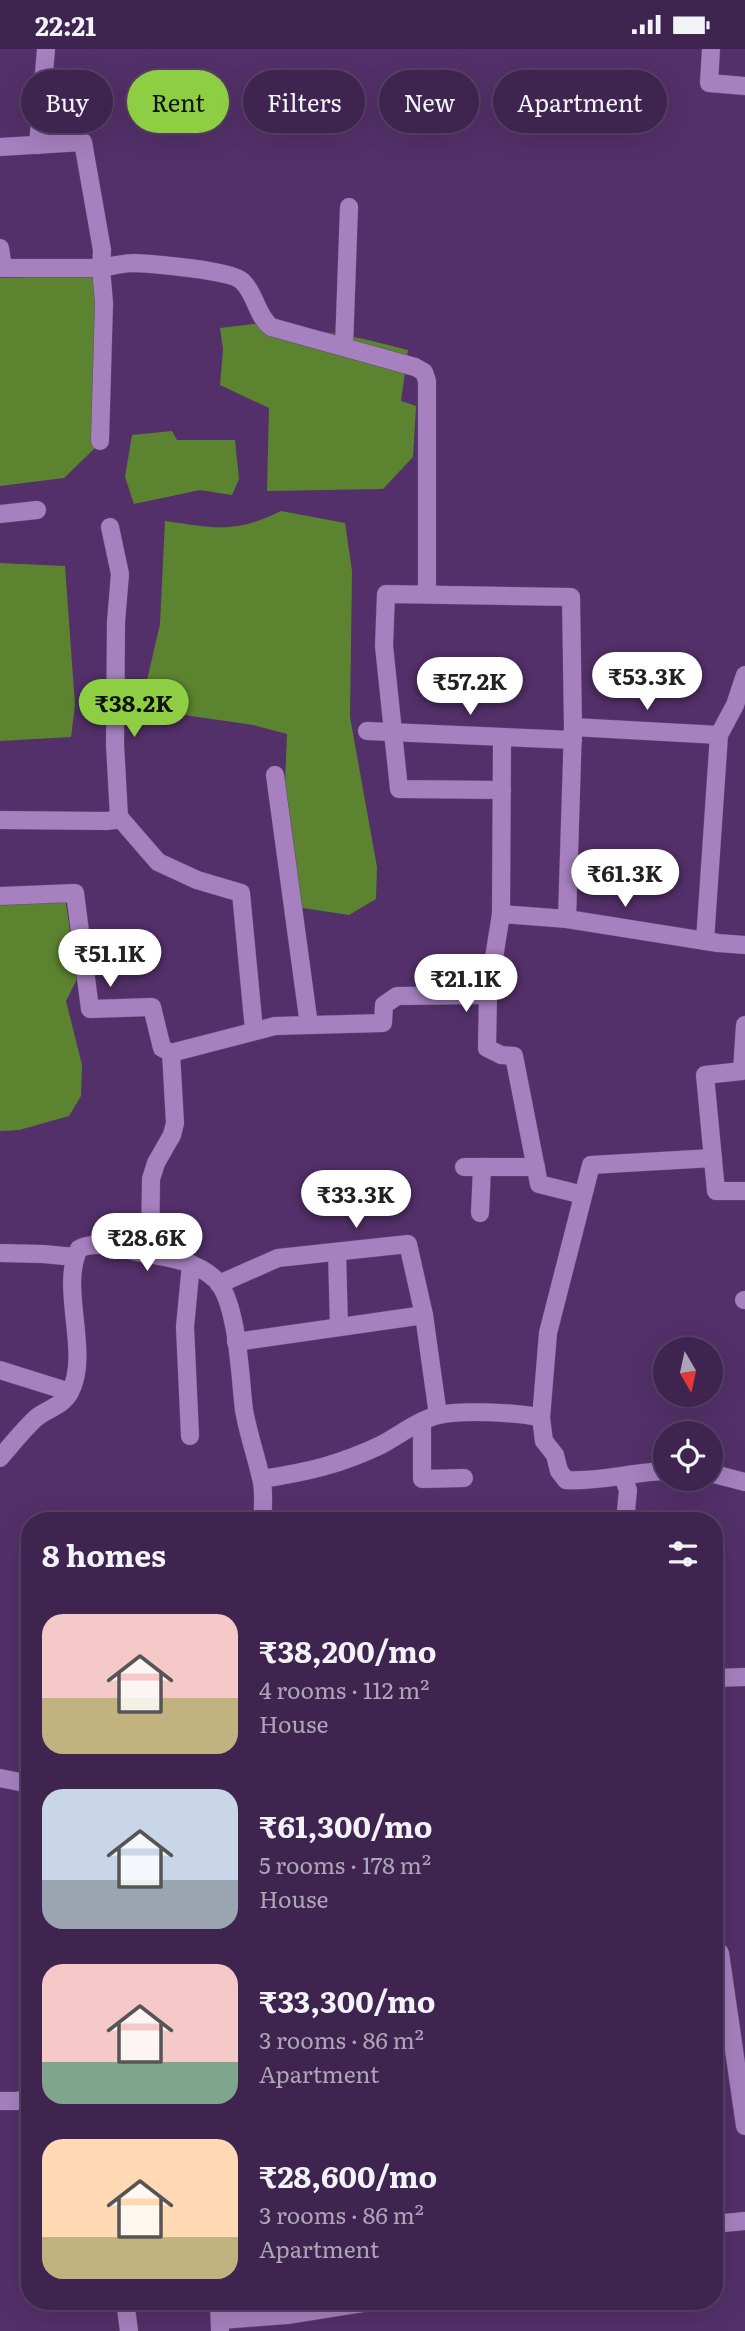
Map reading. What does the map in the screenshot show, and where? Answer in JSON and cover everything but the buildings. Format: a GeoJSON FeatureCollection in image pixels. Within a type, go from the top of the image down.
{"type":"FeatureCollection","features":[{"type":"Feature","properties":{"kind":"street"},"geometry":{"type":"LineString","coordinates":[[38,145],[47,49]]}},
{"type":"Feature","properties":{"kind":"street"},"geometry":{"type":"LineString","coordinates":[[711,49],[709,83],[745,86]]}},
{"type":"Feature","properties":{"kind":"street"},"geometry":{"type":"LineString","coordinates":[[0,147],[83,142],[102,250],[104,303],[100,441]]}},
{"type":"Feature","properties":{"kind":"street"},"geometry":{"type":"LineString","coordinates":[[344,347],[349,207]]}},
{"type":"Feature","properties":{"kind":"street"},"geometry":{"type":"LineString","coordinates":[[0,248],[2,268],[101,268],[132,263],[221,273],[241,279],[249,289],[264,321],[271,327],[415,366],[424,372],[427,381],[427,593]]}},
{"type":"Feature","properties":{"kind":"street"},"geometry":{"type":"LineString","coordinates":[[0,514],[37,510]]}},
{"type":"Feature","properties":{"kind":"street"},"geometry":{"type":"LineString","coordinates":[[110,527],[120,574],[116,622],[115,744],[119,817],[158,862],[197,880],[241,893],[254,1030]]}},
{"type":"Feature","properties":{"kind":"street"},"geometry":{"type":"LineString","coordinates":[[502,790],[399,789],[384,646],[386,594],[571,597],[573,733],[567,919]]}},
{"type":"Feature","properties":{"kind":"street"},"geometry":{"type":"LineString","coordinates":[[705,941],[719,735],[735,705],[745,675]]}},
{"type":"Feature","properties":{"kind":"street"},"geometry":{"type":"LineString","coordinates":[[367,731],[502,738],[573,733],[719,735]]}},
{"type":"Feature","properties":{"kind":"street"},"geometry":{"type":"LineString","coordinates":[[502,738],[501,914],[488,995],[487,1048],[501,1055],[514,1056],[539,1184],[583,1195]]}},
{"type":"Feature","properties":{"kind":"street"},"geometry":{"type":"LineString","coordinates":[[275,775],[309,1025]]}},
{"type":"Feature","properties":{"kind":"street"},"geometry":{"type":"LineString","coordinates":[[0,820],[106,821],[119,817]]}},
{"type":"Feature","properties":{"kind":"street"},"geometry":{"type":"LineString","coordinates":[[0,896],[75,893],[90,1009],[152,1007],[162,1048],[172,1053],[275,1026],[383,1023],[384,1005],[397,996],[488,995]]}},
{"type":"Feature","properties":{"kind":"street"},"geometry":{"type":"LineString","coordinates":[[501,914],[567,919],[745,945]]}},
{"type":"Feature","properties":{"kind":"street"},"geometry":{"type":"LineString","coordinates":[[745,1025],[742,1071],[705,1075],[716,1191],[745,1191]]}},
{"type":"Feature","properties":{"kind":"street"},"geometry":{"type":"LineString","coordinates":[[150,1254],[151,1179],[156,1163],[172,1135],[174,1123],[172,1053]]}},
{"type":"Feature","properties":{"kind":"street"},"geometry":{"type":"LineString","coordinates":[[653,1472],[624,1477],[566,1480],[559,1471],[555,1455],[544,1441],[541,1417],[548,1333],[591,1165],[713,1158]]}},
{"type":"Feature","properties":{"kind":"street"},"geometry":{"type":"LineString","coordinates":[[480,1213],[473,1167],[536,1167]]}},
{"type":"Feature","properties":{"kind":"street"},"geometry":{"type":"LineString","coordinates":[[219,1284],[278,1258],[408,1244],[424,1315],[430,1419],[422,1479],[464,1478]]}},
{"type":"Feature","properties":{"kind":"street"},"geometry":{"type":"LineString","coordinates":[[0,1458],[30,1424],[58,1405],[70,1392],[76,1367],[73,1269],[79,1249],[86,1245],[150,1254],[191,1264],[219,1284],[224,1291],[236,1342],[245,1413],[262,1479],[263,1512]]}},
{"type":"Feature","properties":{"kind":"street"},"geometry":{"type":"LineString","coordinates":[[337,1252],[339,1327]]}},
{"type":"Feature","properties":{"kind":"street"},"geometry":{"type":"LineString","coordinates":[[0,1254],[75,1257]]}},
{"type":"Feature","properties":{"kind":"street"},"geometry":{"type":"LineString","coordinates":[[190,1436],[185,1327],[191,1264]]}},
{"type":"Feature","properties":{"kind":"street"},"geometry":{"type":"LineString","coordinates":[[236,1342],[424,1315]]}},
{"type":"Feature","properties":{"kind":"street"},"geometry":{"type":"LineString","coordinates":[[0,1370],[70,1392]]}},
{"type":"Feature","properties":{"kind":"street"},"geometry":{"type":"LineString","coordinates":[[262,1479],[332,1466],[430,1419],[524,1413],[541,1417]]}},
{"type":"Feature","properties":{"kind":"street"},"geometry":{"type":"LineString","coordinates":[[723,1476],[745,1482]]}},
{"type":"Feature","properties":{"kind":"street"},"geometry":{"type":"LineString","coordinates":[[624,1477],[628,1490],[626,1512]]}},
{"type":"Feature","properties":{"kind":"street"},"geometry":{"type":"LineString","coordinates":[[723,1678],[745,1677]]}},
{"type":"Feature","properties":{"kind":"street"},"geometry":{"type":"LineString","coordinates":[[0,1778],[21,1782]]}},
{"type":"Feature","properties":{"kind":"street"},"geometry":{"type":"LineString","coordinates":[[723,1974],[745,2126]]}},
{"type":"Feature","properties":{"kind":"street"},"geometry":{"type":"LineString","coordinates":[[0,2101],[21,2100]]}},
{"type":"Feature","properties":{"kind":"street"},"geometry":{"type":"LineString","coordinates":[[723,2223],[745,2221]]}},
{"type":"Feature","properties":{"kind":"street"},"geometry":{"type":"LineString","coordinates":[[126,2310],[129,2331]]}},
{"type":"Feature","properties":{"kind":"street"},"geometry":{"type":"LineString","coordinates":[[221,2325],[318,2310]]}},
{"type":"Feature","properties":{"kind":"shaded area"},"geometry":{"type":"Polygon","coordinates":[[[97,275],[94,449],[64,478],[0,486],[0,278],[97,275]]]}},
{"type":"Feature","properties":{"kind":"shaded area"},"geometry":{"type":"Polygon","coordinates":[[[270,322],[408,350],[401,401],[416,406],[413,457],[383,489],[267,491],[269,408],[220,385],[223,349],[220,328],[270,322]]]}},
{"type":"Feature","properties":{"kind":"shaded area"},"geometry":{"type":"Polygon","coordinates":[[[172,431],[177,440],[235,440],[239,479],[232,495],[200,490],[134,504],[125,477],[132,435],[172,431]]]}},
{"type":"Feature","properties":{"kind":"shaded area"},"geometry":{"type":"Polygon","coordinates":[[[281,511],[345,523],[352,571],[350,717],[377,867],[376,899],[349,915],[296,907],[283,831],[287,734],[253,725],[150,710],[144,693],[160,624],[165,521],[197,526],[237,526],[281,511]]]}},
{"type":"Feature","properties":{"kind":"shaded area"},"geometry":{"type":"Polygon","coordinates":[[[0,563],[65,566],[75,705],[71,737],[0,741],[0,563]]]}},
{"type":"Feature","properties":{"kind":"shaded area"},"geometry":{"type":"Polygon","coordinates":[[[65,897],[77,979],[66,1001],[82,1065],[81,1096],[69,1116],[19,1130],[0,1131],[0,902],[65,897]]]}}]}
